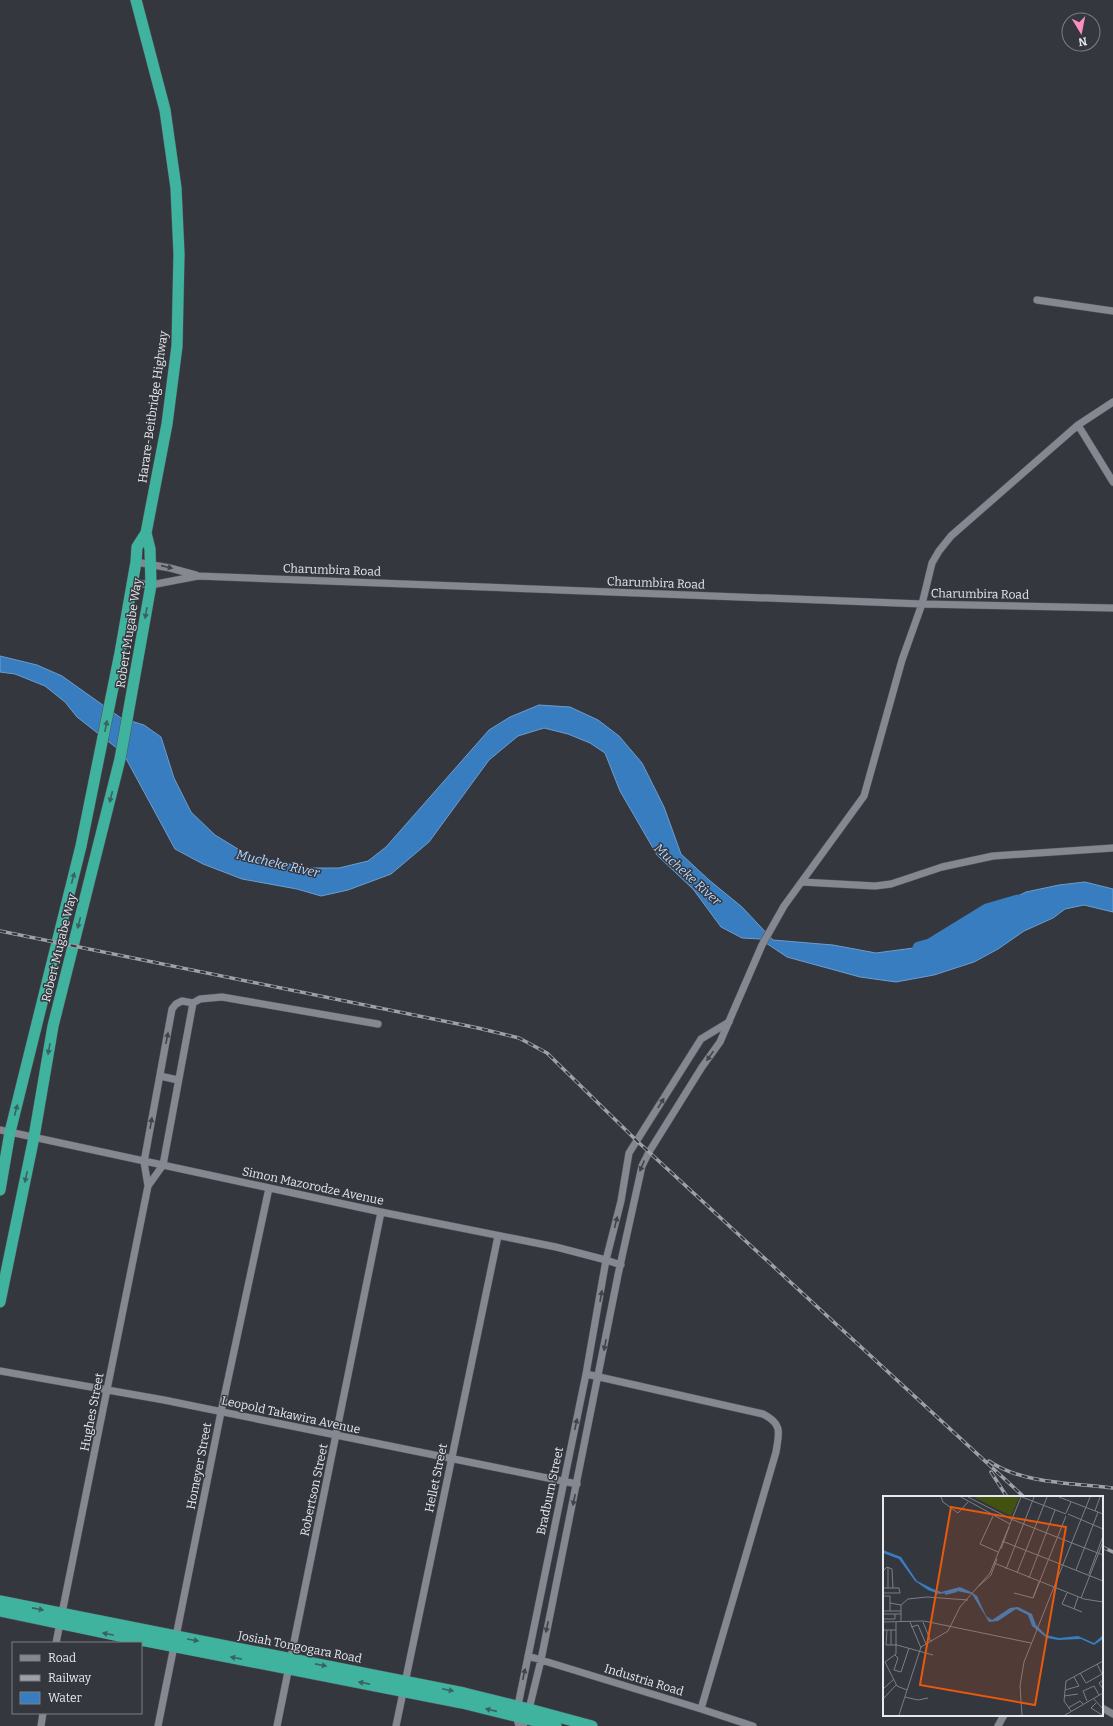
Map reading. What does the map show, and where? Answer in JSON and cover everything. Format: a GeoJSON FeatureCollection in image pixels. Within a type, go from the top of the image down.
{"type":"FeatureCollection","features":[{"type":"Feature","properties":{"kind":"highway","name":"Harare-Beitbridge Highway"},"geometry":{"type":"LineString","coordinates":[[136,0],[165,110],[178,219],[179,315],[177,346],[168,418],[146,533]]}},
{"type":"Feature","properties":{"kind":"highway","name":"Robert Mugabe Way"},"geometry":{"type":"LineString","coordinates":[[0,1190],[5,1131],[47,990],[81,846],[111,698],[136,562],[137,547],[146,533]]}},
{"type":"Feature","properties":{"kind":"highway","name":"Robert Mugabe Way"},"geometry":{"type":"LineString","coordinates":[[0,1302],[34,1137],[53,1026],[120,759],[151,585],[152,564],[146,533]]}},
{"type":"Feature","properties":{"kind":"highway","name":"Josiah Tongogara Road"},"geometry":{"type":"LineString","coordinates":[[0,1601],[61,1618],[404,1686],[556,1726]]}},
{"type":"Feature","properties":{"kind":"highway","name":"Josiah Tongogara Road"},"geometry":{"type":"LineString","coordinates":[[0,1611],[61,1618]]}},
{"type":"Feature","properties":{"kind":"highway","name":"Josiah Tongogara Road"},"geometry":{"type":"LineString","coordinates":[[522,1717],[592,1726]]}},
{"type":"Feature","properties":{"kind":"street"},"geometry":{"type":"LineString","coordinates":[[1037,300],[1113,311]]}},
{"type":"Feature","properties":{"kind":"street","name":"Bradburn Street"},"geometry":{"type":"LineString","coordinates":[[522,1717],[541,1660],[640,1171],[649,1152],[702,1067],[720,1042],[730,1022],[762,945],[784,906],[864,796],[902,660],[922,604],[932,563],[939,551],[951,536],[1078,426],[1113,402]]}},
{"type":"Feature","properties":{"kind":"street"},"geometry":{"type":"LineString","coordinates":[[1078,426],[1113,482]]}},
{"type":"Feature","properties":{"kind":"street","name":"Charumbira Road"},"geometry":{"type":"LineString","coordinates":[[136,562],[152,564],[198,576],[922,604],[1113,608]]}},
{"type":"Feature","properties":{"kind":"street","name":"Charumbira Road"},"geometry":{"type":"LineString","coordinates":[[132,582],[151,585],[198,576]]}},
{"type":"Feature","properties":{"kind":"street"},"geometry":{"type":"LineString","coordinates":[[802,882],[875,886],[891,884],[942,867],[993,856],[1113,848]]}},
{"type":"Feature","properties":{"kind":"street"},"geometry":{"type":"LineString","coordinates":[[148,1186],[144,1162],[172,1009],[176,1004],[182,1001],[193,1003],[200,999],[222,997],[378,1024]]}},
{"type":"Feature","properties":{"kind":"street"},"geometry":{"type":"LineString","coordinates":[[148,1186],[163,1165],[193,1003]]}},
{"type":"Feature","properties":{"kind":"street","name":"Bradburn Street"},"geometry":{"type":"LineString","coordinates":[[522,1717],[528,1656],[586,1374],[606,1260],[621,1201],[629,1153],[701,1039],[730,1022]]}},
{"type":"Feature","properties":{"kind":"street"},"geometry":{"type":"LineString","coordinates":[[160,1076],[178,1080]]}},
{"type":"Feature","properties":{"kind":"street","name":"Simon Mazorodze Avenue"},"geometry":{"type":"LineString","coordinates":[[5,1131],[381,1212],[556,1247],[606,1260],[621,1266]]}},
{"type":"Feature","properties":{"kind":"street","name":"Hughes Street"},"geometry":{"type":"LineString","coordinates":[[56,1642],[148,1186]]}},
{"type":"Feature","properties":{"kind":"street","name":"Homeyer Street"},"geometry":{"type":"LineString","coordinates":[[158,1726],[221,1412],[269,1188]]}},
{"type":"Feature","properties":{"kind":"street","name":"Robertson Street"},"geometry":{"type":"LineString","coordinates":[[277,1726],[337,1436],[381,1212]]}},
{"type":"Feature","properties":{"kind":"street","name":"Hellet Street"},"geometry":{"type":"LineString","coordinates":[[396,1726],[498,1236]]}},
{"type":"Feature","properties":{"kind":"street","name":"Leopold Takawira Avenue"},"geometry":{"type":"LineString","coordinates":[[0,1371],[221,1412],[577,1484]]}},
{"type":"Feature","properties":{"kind":"street"},"geometry":{"type":"LineString","coordinates":[[586,1374],[763,1414],[773,1419],[778,1425],[779,1434],[776,1452],[701,1709]]}},
{"type":"Feature","properties":{"kind":"street","name":"Industria Road"},"geometry":{"type":"LineString","coordinates":[[528,1656],[753,1726]]}},
{"type":"Feature","properties":{"kind":"street"},"geometry":{"type":"LineString","coordinates":[[1103,1709],[1113,1714]]}},
{"type":"Feature","properties":{"kind":"street"},"geometry":{"type":"LineString","coordinates":[[41,1726],[43,1714]]}},
{"type":"Feature","properties":{"kind":"street"},"geometry":{"type":"LineString","coordinates":[[998,1726],[1003,1716]]}},
{"type":"Feature","properties":{"kind":"water"},"geometry":{"type":"Polygon","coordinates":[[[0,656],[37,665],[62,676],[121,718],[144,725],[161,737],[174,778],[191,812],[215,835],[251,857],[310,868],[339,868],[368,861],[386,847],[489,730],[510,717],[539,705],[570,707],[598,720],[619,736],[642,763],[664,807],[681,854],[709,880],[742,907],[773,940],[833,945],[876,953],[921,947],[951,937],[982,919],[1010,900],[1026,892],[1059,885],[1085,882],[1113,889],[1113,912],[1084,905],[1065,909],[1053,918],[1024,931],[998,949],[974,962],[934,975],[896,982],[860,977],[787,957],[760,939],[742,938],[721,927],[693,889],[657,855],[620,791],[605,753],[590,743],[568,734],[544,728],[518,736],[489,760],[429,842],[391,874],[348,890],[321,896],[297,889],[242,879],[203,864],[175,849],[123,753],[77,717],[65,702],[45,686],[15,674],[0,672],[0,656]]]}},
{"type":"Feature","properties":{"kind":"waterway","name":"Mucheke River"},"geometry":{"type":"LineString","coordinates":[[919,948],[930,945],[987,910],[1018,901]]}},
{"type":"Feature","properties":{"kind":"railway"},"geometry":{"type":"LineString","coordinates":[[0,931],[478,1028],[519,1038],[547,1053],[637,1141],[1023,1496]]}},
{"type":"Feature","properties":{"kind":"railway"},"geometry":{"type":"LineString","coordinates":[[989,1461],[1002,1469],[1032,1478],[1113,1488]]}},
{"type":"Feature","properties":{"kind":"railway"},"geometry":{"type":"LineString","coordinates":[[991,1472],[1006,1496]]}},
{"type":"Feature","properties":{"kind":"railway"},"geometry":{"type":"LineString","coordinates":[[1103,1547],[1113,1552]]}}]}
